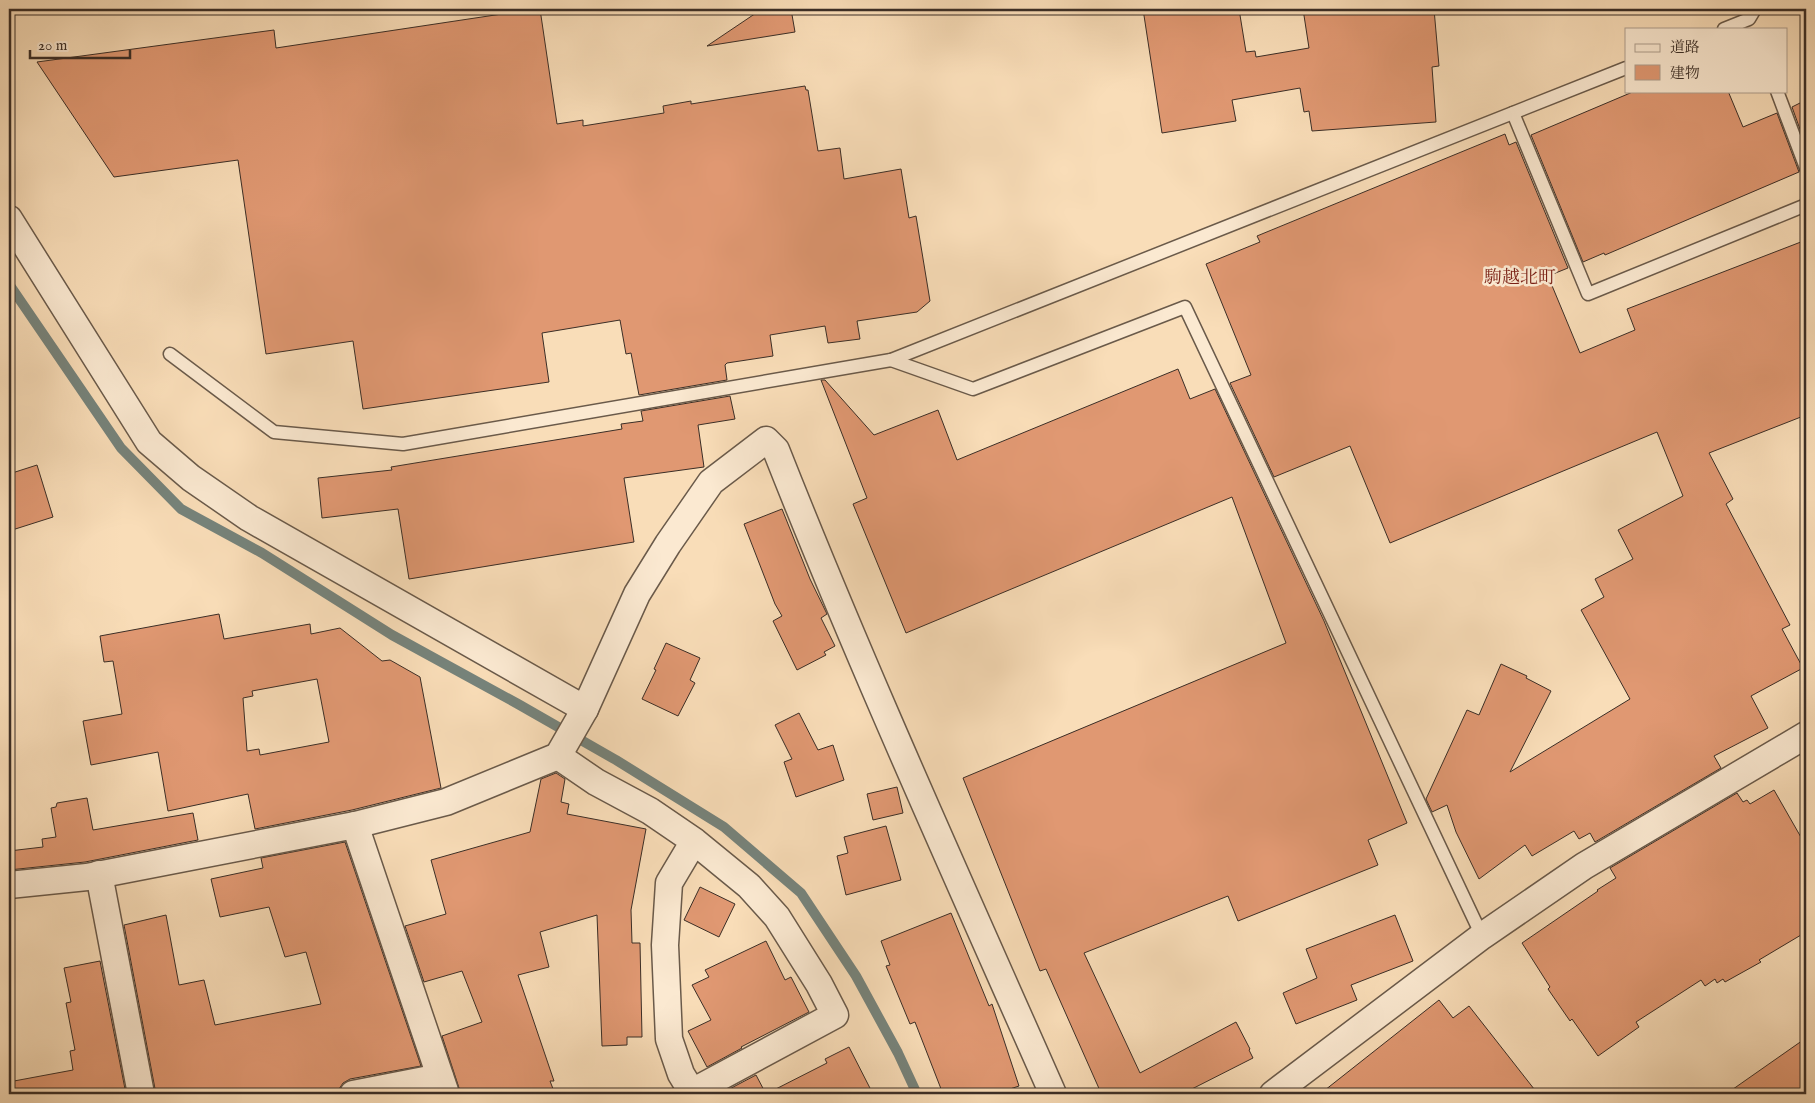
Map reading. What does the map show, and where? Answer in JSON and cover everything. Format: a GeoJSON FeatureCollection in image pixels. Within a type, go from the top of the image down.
{"type":"FeatureCollection","features":[{"type":"Feature","properties":{"kind":"street"},"geometry":{"type":"LineString","coordinates":[[9,219],[150,442],[191,478],[249,518],[585,709]]}},
{"type":"Feature","properties":{"kind":"street"},"geometry":{"type":"LineString","coordinates":[[9,885],[99,874],[355,825],[446,802],[558,756],[585,709],[638,594],[668,544],[711,482],[766,440],[776,450],[812,542],[906,761],[1053,1094]]}},
{"type":"Feature","properties":{"kind":"street"},"geometry":{"type":"LineString","coordinates":[[1273,1094],[1482,936],[1584,866],[1806,735]]}},
{"type":"Feature","properties":{"kind":"street"},"geometry":{"type":"LineString","coordinates":[[558,756],[596,782],[650,811],[694,841],[749,886],[777,917],[819,984],[835,1014],[692,1092],[680,1074],[669,1039],[665,945],[669,883],[694,841]]}},
{"type":"Feature","properties":{"kind":"street"},"geometry":{"type":"LineString","coordinates":[[353,1094],[443,1085],[355,825]]}},
{"type":"Feature","properties":{"kind":"street"},"geometry":{"type":"LineString","coordinates":[[99,874],[142,1094]]}},
{"type":"Feature","properties":{"kind":"lane"},"geometry":{"type":"LineString","coordinates":[[1727,28],[1752,19]]}},
{"type":"Feature","properties":{"kind":"lane"},"geometry":{"type":"LineString","coordinates":[[170,354],[274,432],[403,444],[891,360],[1625,68]]}},
{"type":"Feature","properties":{"kind":"lane"},"geometry":{"type":"LineString","coordinates":[[1777,92],[1806,168]]}},
{"type":"Feature","properties":{"kind":"lane"},"geometry":{"type":"LineString","coordinates":[[1512,113],[1588,294],[1806,205]]}},
{"type":"Feature","properties":{"kind":"lane"},"geometry":{"type":"LineString","coordinates":[[891,360],[973,389],[1185,307],[1482,936]]}},
{"type":"Feature","properties":{"kind":"building"},"geometry":{"type":"Polygon","coordinates":[[[540,9],[557,124],[583,120],[583,126],[664,113],[663,106],[691,101],[691,104],[805,86],[806,90],[808,90],[818,151],[840,148],[844,179],[901,169],[909,218],[916,216],[930,301],[917,312],[857,321],[860,339],[828,343],[825,326],[770,335],[773,356],[727,363],[725,365],[727,380],[639,395],[631,353],[626,354],[620,320],[542,333],[549,382],[363,409],[353,341],[266,354],[238,160],[114,177],[37,62],[274,30],[276,48],[540,9]]]}},
{"type":"Feature","properties":{"kind":"building"},"geometry":{"type":"Polygon","coordinates":[[[762,9],[791,9],[795,32],[707,46],[762,9]]]}},
{"type":"Feature","properties":{"kind":"building"},"geometry":{"type":"Polygon","coordinates":[[[1143,9],[1239,9],[1246,52],[1255,51],[1256,57],[1309,48],[1303,9],[1434,9],[1439,66],[1432,67],[1436,122],[1312,131],[1309,111],[1304,112],[1300,88],[1232,100],[1236,121],[1162,133],[1143,9]]]}},
{"type":"Feature","properties":{"kind":"building"},"geometry":{"type":"Polygon","coordinates":[[[1633,92],[1728,92],[1743,127],[1777,113],[1799,172],[1605,255],[1604,253],[1583,262],[1531,135],[1633,92]]]}},
{"type":"Feature","properties":{"kind":"building"},"geometry":{"type":"Polygon","coordinates":[[[1806,100],[1806,146],[1792,107],[1806,100]]]}},
{"type":"Feature","properties":{"kind":"building"},"geometry":{"type":"Polygon","coordinates":[[[1505,134],[1509,145],[1516,142],[1568,268],[1548,276],[1580,353],[1635,330],[1627,309],[1806,240],[1806,415],[1709,453],[1733,499],[1726,504],[1790,625],[1782,629],[1803,668],[1751,696],[1768,728],[1714,756],[1721,768],[1595,842],[1590,833],[1579,839],[1574,831],[1532,856],[1525,845],[1479,879],[1456,832],[1447,805],[1432,812],[1426,799],[1467,710],[1479,715],[1501,664],[1527,676],[1526,678],[1551,691],[1510,772],[1630,699],[1581,610],[1604,597],[1595,579],[1633,559],[1618,530],[1683,496],[1657,432],[1390,543],[1350,446],[1274,477],[1230,383],[1251,375],[1206,264],[1260,242],[1257,236],[1505,134]]]}},
{"type":"Feature","properties":{"kind":"building"},"geometry":{"type":"Polygon","coordinates":[[[1178,369],[1190,399],[1215,389],[1324,621],[1407,823],[1368,840],[1378,865],[1238,921],[1228,896],[1084,953],[1140,1073],[1236,1022],[1253,1058],[1182,1094],[1098,1094],[1101,1093],[1046,969],[1040,971],[963,778],[1286,643],[1232,497],[906,633],[853,504],[867,498],[821,380],[825,380],[874,435],[938,410],[957,460],[1178,369]]]}},
{"type":"Feature","properties":{"kind":"building"},"geometry":{"type":"Polygon","coordinates":[[[730,396],[735,419],[698,425],[704,467],[624,478],[634,542],[409,579],[398,509],[322,518],[318,478],[392,470],[391,467],[622,429],[621,424],[643,421],[641,411],[730,396]]]}},
{"type":"Feature","properties":{"kind":"building"},"geometry":{"type":"Polygon","coordinates":[[[37,465],[53,517],[9,531],[9,474],[37,465]]]}},
{"type":"Feature","properties":{"kind":"building"},"geometry":{"type":"Polygon","coordinates":[[[782,509],[810,579],[827,614],[821,618],[835,646],[824,652],[826,655],[797,670],[773,621],[782,616],[775,604],[744,524],[782,509]]]}},
{"type":"Feature","properties":{"kind":"building"},"geometry":{"type":"Polygon","coordinates":[[[219,614],[224,639],[310,624],[311,634],[340,628],[382,661],[390,660],[420,677],[441,788],[352,810],[255,829],[248,794],[168,811],[158,752],[91,765],[83,721],[122,714],[113,661],[104,662],[100,636],[219,614]],[[317,679],[252,691],[253,696],[243,698],[247,751],[259,749],[260,755],[329,742],[317,679]]]}},
{"type":"Feature","properties":{"kind":"building"},"geometry":{"type":"Polygon","coordinates":[[[666,643],[700,658],[690,680],[695,683],[678,716],[642,699],[666,643]]]}},
{"type":"Feature","properties":{"kind":"building"},"geometry":{"type":"Polygon","coordinates":[[[799,713],[818,750],[833,745],[844,780],[796,797],[784,762],[792,759],[775,725],[799,713]]]}},
{"type":"Feature","properties":{"kind":"building"},"geometry":{"type":"Polygon","coordinates":[[[556,773],[565,779],[561,802],[569,804],[567,814],[646,829],[631,910],[632,943],[640,943],[642,1037],[627,1037],[627,1045],[602,1046],[597,915],[540,932],[549,967],[518,975],[554,1081],[550,1081],[555,1094],[461,1094],[442,1036],[482,1022],[462,971],[424,982],[405,926],[446,914],[431,860],[530,832],[541,779],[556,773]]]}},
{"type":"Feature","properties":{"kind":"building"},"geometry":{"type":"Polygon","coordinates":[[[897,787],[903,813],[873,820],[867,794],[897,787]]]}},
{"type":"Feature","properties":{"kind":"building"},"geometry":{"type":"Polygon","coordinates":[[[1774,790],[1806,846],[1806,932],[1759,960],[1761,962],[1725,982],[1723,979],[1717,983],[1715,979],[1705,986],[1701,980],[1636,1022],[1639,1027],[1598,1056],[1572,1019],[1570,1021],[1548,989],[1550,987],[1522,943],[1616,878],[1610,868],[1737,793],[1743,802],[1747,800],[1750,804],[1774,790]]]}},
{"type":"Feature","properties":{"kind":"building"},"geometry":{"type":"Polygon","coordinates":[[[87,798],[93,830],[193,813],[198,840],[85,862],[9,870],[9,851],[43,847],[42,839],[56,837],[51,808],[56,807],[57,803],[87,798]]]}},
{"type":"Feature","properties":{"kind":"building"},"geometry":{"type":"Polygon","coordinates":[[[886,826],[901,880],[846,895],[837,856],[848,853],[844,837],[886,826]]]}},
{"type":"Feature","properties":{"kind":"building"},"geometry":{"type":"Polygon","coordinates":[[[345,842],[421,1066],[350,1079],[343,1083],[338,1094],[156,1094],[124,925],[166,915],[179,985],[204,980],[215,1025],[321,1004],[306,952],[285,957],[269,907],[220,917],[211,879],[263,868],[261,858],[345,842]]]}},
{"type":"Feature","properties":{"kind":"building"},"geometry":{"type":"Polygon","coordinates":[[[700,887],[735,904],[719,937],[684,920],[700,887]]]}},
{"type":"Feature","properties":{"kind":"building"},"geometry":{"type":"Polygon","coordinates":[[[951,913],[989,1006],[992,1004],[1019,1086],[995,1094],[943,1094],[915,1022],[910,1024],[886,966],[890,965],[881,941],[951,913]]]}},
{"type":"Feature","properties":{"kind":"building"},"geometry":{"type":"Polygon","coordinates":[[[1395,915],[1413,961],[1351,985],[1357,1000],[1296,1024],[1283,993],[1317,978],[1306,949],[1395,915]]]}},
{"type":"Feature","properties":{"kind":"building"},"geometry":{"type":"Polygon","coordinates":[[[766,941],[785,980],[791,977],[809,1012],[707,1067],[688,1031],[711,1020],[692,985],[709,977],[705,970],[766,941]]]}},
{"type":"Feature","properties":{"kind":"building"},"geometry":{"type":"Polygon","coordinates":[[[100,961],[126,1094],[15,1094],[14,1081],[73,1070],[70,1051],[75,1050],[66,1003],[71,1002],[64,968],[100,961]]]}},
{"type":"Feature","properties":{"kind":"building"},"geometry":{"type":"Polygon","coordinates":[[[1439,1000],[1453,1018],[1469,1006],[1538,1094],[1320,1094],[1439,1000]]]}},
{"type":"Feature","properties":{"kind":"building"},"geometry":{"type":"Polygon","coordinates":[[[1806,1038],[1806,1094],[1726,1094],[1806,1038]]]}},
{"type":"Feature","properties":{"kind":"building"},"geometry":{"type":"Polygon","coordinates":[[[849,1047],[873,1094],[766,1094],[827,1063],[825,1059],[849,1047]]]}},
{"type":"Feature","properties":{"kind":"building"},"geometry":{"type":"Polygon","coordinates":[[[756,1075],[766,1094],[720,1094],[756,1075]]]}},
{"type":"Feature","properties":{"kind":"waterway"},"geometry":{"type":"LineString","coordinates":[[9,284],[121,448],[181,509],[262,553],[392,635],[616,760],[724,827],[801,893],[856,976],[898,1053],[917,1094]]}},
{"type":"Feature","properties":{"kind":"district","name":"駒越北町"},"geometry":{"type":"Point","coordinates":[1520,277]}}]}
